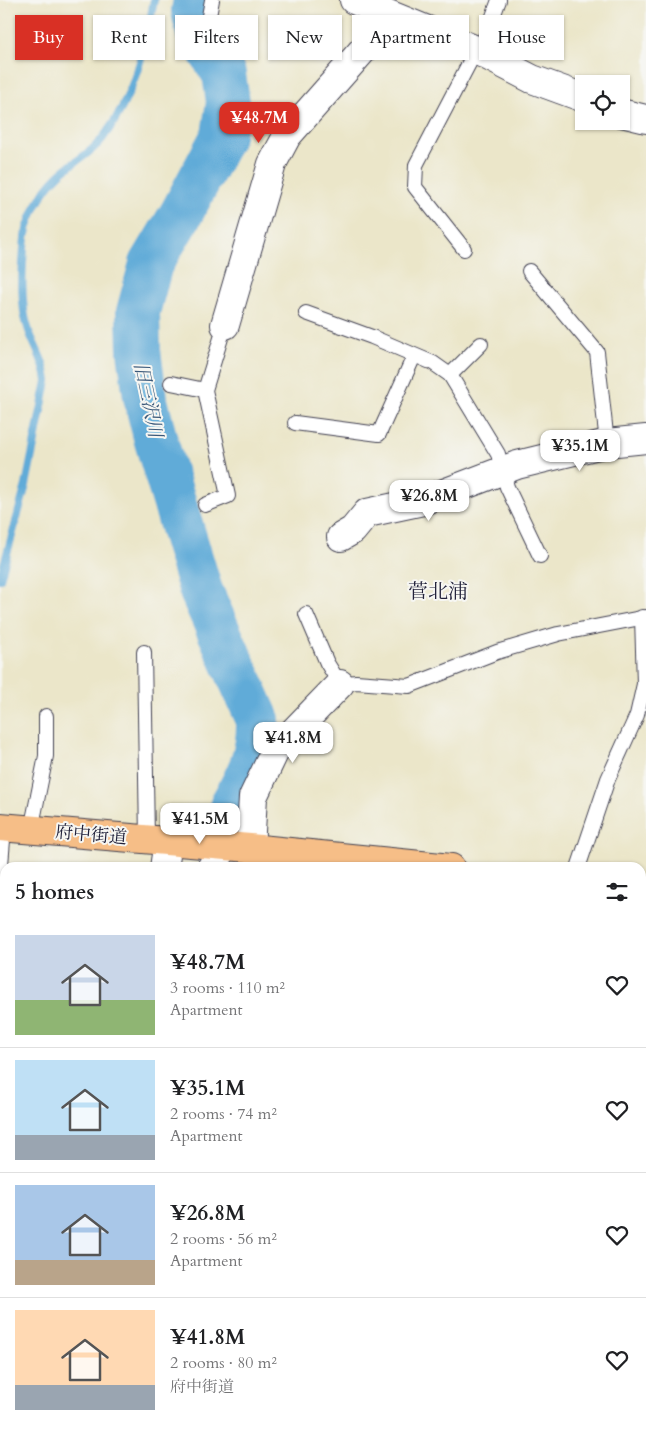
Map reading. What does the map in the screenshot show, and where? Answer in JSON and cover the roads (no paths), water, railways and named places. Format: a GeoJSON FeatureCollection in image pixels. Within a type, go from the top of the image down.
{"type":"FeatureCollection","features":[{"type":"Feature","properties":{"kind":"main road","name":"府中街道"},"geometry":{"type":"LineString","coordinates":[[2,828],[31,830],[160,849],[356,862]]}},
{"type":"Feature","properties":{"kind":"street"},"geometry":{"type":"LineString","coordinates":[[354,0],[388,15]]}},
{"type":"Feature","properties":{"kind":"street"},"geometry":{"type":"LineString","coordinates":[[469,47],[532,78],[575,95]]}},
{"type":"Feature","properties":{"kind":"street"},"geometry":{"type":"LineString","coordinates":[[225,325],[272,164],[287,136],[354,60]]}},
{"type":"Feature","properties":{"kind":"street"},"geometry":{"type":"LineString","coordinates":[[630,115],[646,119]]}},
{"type":"Feature","properties":{"kind":"street"},"geometry":{"type":"LineString","coordinates":[[341,538],[353,530],[366,513],[423,502],[517,465],[607,443],[646,439]]}},
{"type":"Feature","properties":{"kind":"street"},"geometry":{"type":"LineString","coordinates":[[229,854],[253,797],[276,751],[340,684]]}},
{"type":"Feature","properties":{"kind":"lane"},"geometry":{"type":"LineString","coordinates":[[209,15],[212,0]]}},
{"type":"Feature","properties":{"kind":"lane"},"geometry":{"type":"LineString","coordinates":[[464,249],[415,187],[416,165],[478,51],[499,0]]}},
{"type":"Feature","properties":{"kind":"lane"},"geometry":{"type":"LineString","coordinates":[[529,271],[596,352],[607,443]]}},
{"type":"Feature","properties":{"kind":"lane"},"geometry":{"type":"LineString","coordinates":[[306,313],[372,337],[433,363],[450,375],[498,454],[507,487],[540,556]]}},
{"type":"Feature","properties":{"kind":"lane"},"geometry":{"type":"LineString","coordinates":[[205,505],[228,496],[205,390],[225,325]]}},
{"type":"Feature","properties":{"kind":"lane"},"geometry":{"type":"LineString","coordinates":[[450,375],[481,344]]}},
{"type":"Feature","properties":{"kind":"lane"},"geometry":{"type":"LineString","coordinates":[[295,423],[379,434],[414,356]]}},
{"type":"Feature","properties":{"kind":"lane"},"geometry":{"type":"LineString","coordinates":[[171,383],[205,390]]}},
{"type":"Feature","properties":{"kind":"lane"},"geometry":{"type":"LineString","coordinates":[[306,614],[327,663],[340,684],[356,682],[409,686],[497,652],[558,634],[644,617],[644,684],[637,715],[608,778],[580,862]]}},
{"type":"Feature","properties":{"kind":"lane"},"geometry":{"type":"LineString","coordinates":[[144,652],[160,849]]}},
{"type":"Feature","properties":{"kind":"lane"},"geometry":{"type":"LineString","coordinates":[[31,830],[46,756],[46,716]]}},
{"type":"Feature","properties":{"kind":"lane"},"geometry":{"type":"LineString","coordinates":[[1,862],[2,828]]}},
{"type":"Feature","properties":{"kind":"waterway"},"geometry":{"type":"LineString","coordinates":[[0,579],[26,485],[47,381],[44,367],[25,319],[22,288],[27,228],[35,208],[46,189],[60,174],[98,144],[123,106],[137,72],[154,0]]}},
{"type":"Feature","properties":{"kind":"waterway","name":"旧三沢川"},"geometry":{"type":"LineString","coordinates":[[195,0],[193,11],[198,33],[224,74],[228,102],[223,135],[181,214],[151,264],[138,312],[139,351],[145,397],[156,441],[201,591],[258,720],[257,744],[251,764],[232,804]]}},
{"type":"Feature","properties":{"kind":"district","name":"菅北浦"},"geometry":{"type":"Point","coordinates":[438,591]}}]}
